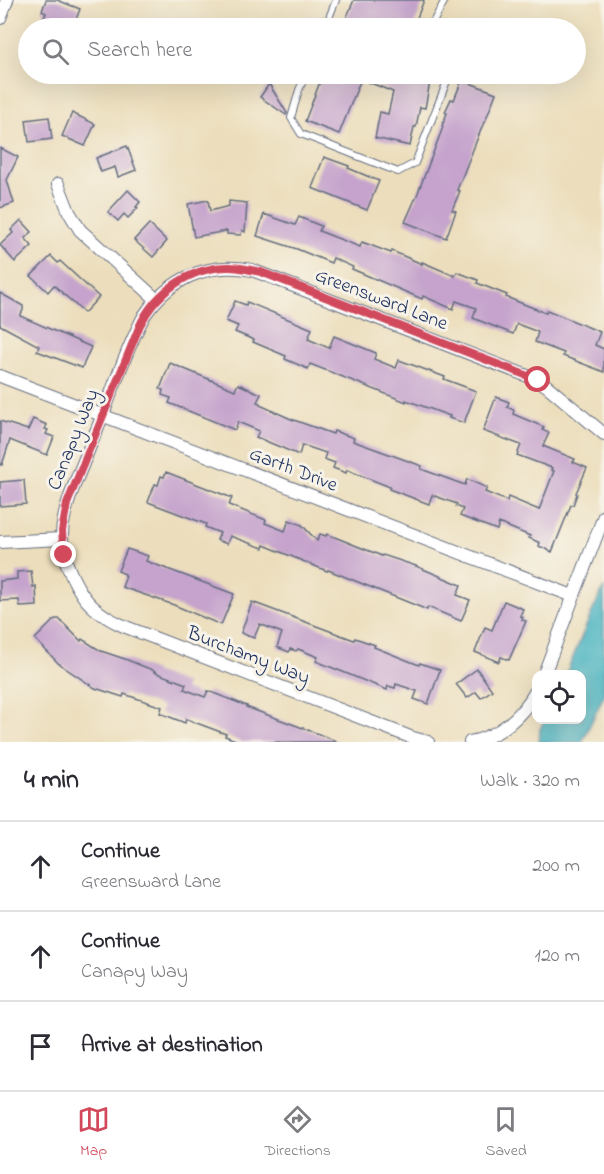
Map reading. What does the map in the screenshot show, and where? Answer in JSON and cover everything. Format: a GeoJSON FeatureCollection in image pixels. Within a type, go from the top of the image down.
{"type":"FeatureCollection","features":[{"type":"Feature","properties":{"kind":"street"},"geometry":{"type":"LineString","coordinates":[[0,18],[7,0]]}},
{"type":"Feature","properties":{"kind":"street"},"geometry":{"type":"LineString","coordinates":[[58,184],[69,212],[80,230],[156,299]]}},
{"type":"Feature","properties":{"kind":"street","name":"Greensward Lane"},"geometry":{"type":"LineString","coordinates":[[143,318],[156,299],[177,282],[204,270],[229,267],[252,270],[538,380],[604,434]]}},
{"type":"Feature","properties":{"kind":"street","name":"Canapy Way"},"geometry":{"type":"LineString","coordinates":[[72,579],[66,565],[62,539],[67,504],[143,318]]}},
{"type":"Feature","properties":{"kind":"street","name":"Garth Drive"},"geometry":{"type":"LineString","coordinates":[[0,376],[573,596]]}},
{"type":"Feature","properties":{"kind":"street"},"geometry":{"type":"LineString","coordinates":[[546,670],[604,516]]}},
{"type":"Feature","properties":{"kind":"street"},"geometry":{"type":"LineString","coordinates":[[0,542],[62,539]]}},
{"type":"Feature","properties":{"kind":"street","name":"Burchamy Way"},"geometry":{"type":"LineString","coordinates":[[72,579],[93,607],[113,622],[428,742]]}},
{"type":"Feature","properties":{"kind":"street"},"geometry":{"type":"LineString","coordinates":[[470,742],[500,737],[532,700]]}},
{"type":"Feature","properties":{"kind":"lane"},"geometry":{"type":"LineString","coordinates":[[329,18],[336,0]]}},
{"type":"Feature","properties":{"kind":"lane"},"geometry":{"type":"LineString","coordinates":[[435,18],[445,0]]}},
{"type":"Feature","properties":{"kind":"lane"},"geometry":{"type":"LineString","coordinates":[[302,84],[291,118],[301,134],[398,172],[415,163],[446,84]]}},
{"type":"Feature","properties":{"kind":"water"},"geometry":{"type":"Polygon","coordinates":[[[604,587],[604,695],[582,742],[539,742],[543,724],[586,724],[586,670],[568,670],[604,587]]]}},
{"type":"Feature","properties":{"kind":"building"},"geometry":{"type":"Polygon","coordinates":[[[46,0],[57,0],[80,9],[77,18],[44,18],[46,13],[42,11],[46,0]]]}},
{"type":"Feature","properties":{"kind":"building"},"geometry":{"type":"Polygon","coordinates":[[[354,0],[424,0],[417,18],[346,18],[354,0]]]}},
{"type":"Feature","properties":{"kind":"building"},"geometry":{"type":"Polygon","coordinates":[[[269,84],[287,113],[286,115],[260,97],[269,84]]]}},
{"type":"Feature","properties":{"kind":"building"},"geometry":{"type":"Polygon","coordinates":[[[319,84],[359,84],[339,134],[305,121],[319,84]]]}},
{"type":"Feature","properties":{"kind":"building"},"geometry":{"type":"Polygon","coordinates":[[[373,84],[430,84],[425,108],[420,107],[410,146],[375,138],[380,112],[388,114],[393,92],[373,84]]]}},
{"type":"Feature","properties":{"kind":"building"},"geometry":{"type":"Polygon","coordinates":[[[460,84],[472,84],[496,93],[457,190],[460,191],[452,210],[456,211],[446,238],[405,222],[443,127],[447,113],[445,112],[451,99],[454,100],[460,84]]]}},
{"type":"Feature","properties":{"kind":"building"},"geometry":{"type":"Polygon","coordinates":[[[72,113],[95,124],[85,146],[62,136],[72,113]]]}},
{"type":"Feature","properties":{"kind":"building"},"geometry":{"type":"Polygon","coordinates":[[[49,117],[52,139],[29,142],[26,120],[49,117]]]}},
{"type":"Feature","properties":{"kind":"building"},"geometry":{"type":"Polygon","coordinates":[[[127,146],[136,170],[118,177],[115,167],[101,172],[96,158],[127,146]]]}},
{"type":"Feature","properties":{"kind":"building"},"geometry":{"type":"Polygon","coordinates":[[[0,148],[18,157],[7,180],[14,203],[0,208],[0,148]]]}},
{"type":"Feature","properties":{"kind":"building"},"geometry":{"type":"Polygon","coordinates":[[[324,157],[379,181],[367,210],[312,188],[324,157]]]}},
{"type":"Feature","properties":{"kind":"building"},"geometry":{"type":"Polygon","coordinates":[[[128,190],[140,202],[136,207],[138,208],[128,218],[124,214],[118,221],[108,212],[128,190]]]}},
{"type":"Feature","properties":{"kind":"building"},"geometry":{"type":"Polygon","coordinates":[[[208,200],[210,211],[229,206],[229,201],[247,203],[245,232],[242,230],[241,235],[227,234],[227,231],[194,237],[188,204],[208,200]]]}},
{"type":"Feature","properties":{"kind":"building"},"geometry":{"type":"Polygon","coordinates":[[[264,214],[295,225],[299,217],[321,226],[319,231],[360,247],[362,242],[391,253],[392,251],[455,276],[457,272],[478,280],[477,283],[507,295],[506,297],[546,313],[547,310],[600,332],[595,345],[604,349],[604,372],[535,342],[538,332],[517,324],[513,334],[473,318],[476,308],[456,301],[453,309],[423,296],[422,299],[352,269],[353,267],[333,258],[331,263],[257,236],[264,214]]]}},
{"type":"Feature","properties":{"kind":"building"},"geometry":{"type":"Polygon","coordinates":[[[21,220],[32,232],[25,238],[32,246],[15,262],[0,245],[13,233],[11,230],[21,220]]]}},
{"type":"Feature","properties":{"kind":"building"},"geometry":{"type":"Polygon","coordinates":[[[149,224],[167,241],[153,257],[134,240],[149,224]]]}},
{"type":"Feature","properties":{"kind":"building"},"geometry":{"type":"Polygon","coordinates":[[[51,256],[58,263],[60,261],[99,297],[84,313],[54,285],[48,292],[31,276],[51,256]]]}},
{"type":"Feature","properties":{"kind":"building"},"geometry":{"type":"Polygon","coordinates":[[[0,293],[23,306],[20,316],[91,347],[82,368],[37,351],[39,346],[0,325],[0,293]]]}},
{"type":"Feature","properties":{"kind":"building"},"geometry":{"type":"Polygon","coordinates":[[[235,301],[246,305],[247,302],[312,329],[308,339],[329,348],[334,336],[376,353],[374,359],[396,368],[399,360],[476,391],[464,423],[310,364],[308,369],[285,359],[286,356],[253,342],[254,340],[235,332],[238,326],[226,321],[235,301]]]}},
{"type":"Feature","properties":{"kind":"building"},"geometry":{"type":"Polygon","coordinates":[[[170,363],[235,390],[238,384],[261,394],[257,402],[260,405],[291,419],[333,434],[334,431],[354,438],[353,441],[422,466],[421,469],[465,485],[467,479],[487,488],[485,492],[507,501],[508,497],[539,510],[554,471],[551,470],[552,468],[517,455],[521,445],[483,431],[496,397],[509,402],[507,407],[514,410],[513,414],[544,427],[542,430],[549,433],[543,446],[575,459],[573,462],[587,468],[552,552],[539,546],[540,543],[529,538],[530,536],[499,523],[497,530],[460,516],[463,509],[456,506],[457,504],[432,495],[429,504],[347,470],[346,473],[333,468],[335,463],[324,459],[326,453],[302,445],[299,455],[256,437],[259,431],[238,422],[235,430],[169,403],[171,398],[162,395],[163,390],[160,389],[170,363]]]}},
{"type":"Feature","properties":{"kind":"building"},"geometry":{"type":"Polygon","coordinates":[[[33,419],[47,425],[46,434],[54,437],[47,455],[10,440],[2,465],[0,465],[0,421],[28,430],[33,419]]]}},
{"type":"Feature","properties":{"kind":"building"},"geometry":{"type":"Polygon","coordinates":[[[166,472],[232,498],[229,505],[266,520],[265,523],[285,531],[289,520],[302,525],[317,541],[320,534],[326,536],[327,534],[461,585],[457,595],[470,600],[461,621],[428,607],[427,610],[264,545],[263,548],[230,536],[227,544],[217,540],[220,533],[205,527],[206,524],[148,502],[155,484],[158,485],[161,476],[164,477],[166,472]]]}},
{"type":"Feature","properties":{"kind":"building"},"geometry":{"type":"Polygon","coordinates":[[[24,480],[26,504],[0,506],[0,482],[24,480]]]}},
{"type":"Feature","properties":{"kind":"building"},"geometry":{"type":"Polygon","coordinates":[[[127,549],[148,556],[146,561],[234,594],[221,625],[174,605],[122,587],[126,576],[118,571],[127,549]]]}},
{"type":"Feature","properties":{"kind":"building"},"geometry":{"type":"Polygon","coordinates":[[[31,571],[33,587],[36,586],[37,606],[20,607],[19,600],[0,601],[0,581],[17,579],[17,572],[31,571]]]}},
{"type":"Feature","properties":{"kind":"building"},"geometry":{"type":"Polygon","coordinates":[[[504,601],[523,609],[520,616],[526,621],[509,660],[501,657],[499,662],[475,652],[485,627],[492,630],[504,601]]]}},
{"type":"Feature","properties":{"kind":"building"},"geometry":{"type":"Polygon","coordinates":[[[252,602],[354,640],[355,638],[375,645],[374,647],[419,665],[420,663],[440,670],[428,704],[414,699],[417,691],[396,684],[395,688],[388,686],[387,690],[316,661],[318,657],[298,649],[296,651],[290,649],[289,652],[277,647],[282,633],[260,624],[254,638],[241,633],[252,602]]]}},
{"type":"Feature","properties":{"kind":"building"},"geometry":{"type":"Polygon","coordinates":[[[55,619],[59,619],[81,641],[82,639],[101,651],[186,684],[184,689],[205,697],[208,691],[336,741],[241,742],[186,719],[185,723],[160,713],[162,707],[124,694],[123,697],[95,688],[59,664],[35,639],[55,619]]]}},
{"type":"Feature","properties":{"kind":"building"},"geometry":{"type":"Polygon","coordinates":[[[477,669],[492,690],[481,698],[476,692],[467,698],[456,684],[477,669]]]}},
{"type":"Feature","properties":{"kind":"route"},"geometry":{"type":"LineString","coordinates":[[64,555],[62,531],[67,504],[144,316],[166,290],[177,282],[200,272],[215,268],[238,267],[261,272],[538,380]]}}]}
